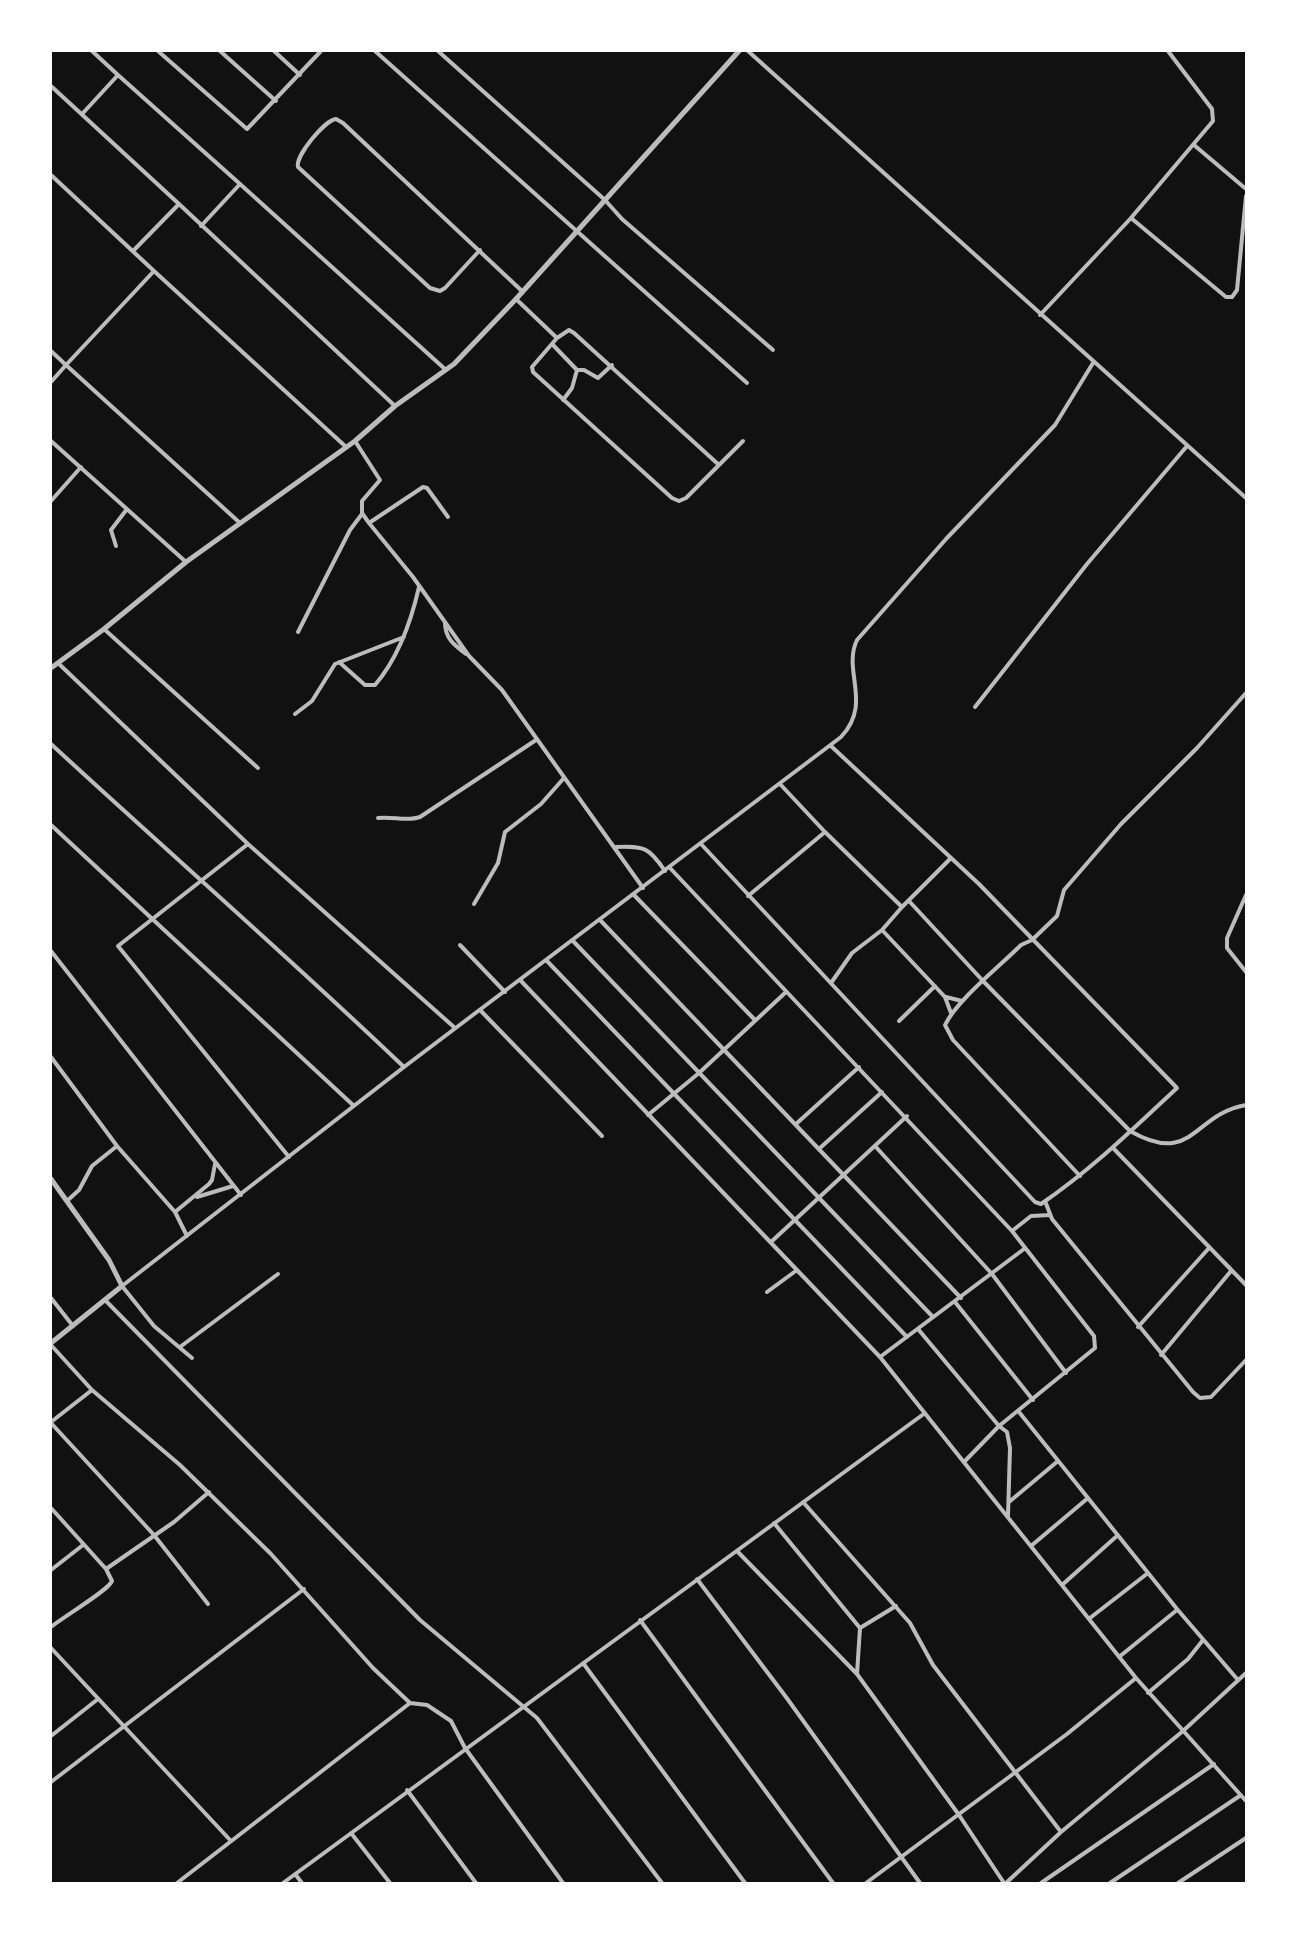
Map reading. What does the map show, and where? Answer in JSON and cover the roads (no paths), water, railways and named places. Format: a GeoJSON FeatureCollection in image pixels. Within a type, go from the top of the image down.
{"type":"FeatureCollection","features":[{"type":"Feature","properties":{"kind":"street"},"geometry":{"type":"LineString","coordinates":[[92,51],[447,370]]}},
{"type":"Feature","properties":{"kind":"street"},"geometry":{"type":"LineString","coordinates":[[158,51],[244,128],[251,127],[321,51]]}},
{"type":"Feature","properties":{"kind":"street"},"geometry":{"type":"LineString","coordinates":[[219,51],[276,101]]}},
{"type":"Feature","properties":{"kind":"street"},"geometry":{"type":"LineString","coordinates":[[274,51],[300,75]]}},
{"type":"Feature","properties":{"kind":"street"},"geometry":{"type":"LineString","coordinates":[[375,51],[747,382]]}},
{"type":"Feature","properties":{"kind":"street"},"geometry":{"type":"LineString","coordinates":[[438,51],[605,200],[622,219],[773,350]]}},
{"type":"Feature","properties":{"kind":"street"},"geometry":{"type":"LineString","coordinates":[[51,668],[104,629],[186,562],[355,441],[395,406],[447,370],[523,292],[740,51]]}},
{"type":"Feature","properties":{"kind":"street"},"geometry":{"type":"LineString","coordinates":[[748,51],[1246,498]]}},
{"type":"Feature","properties":{"kind":"street"},"geometry":{"type":"LineString","coordinates":[[1040,315],[1131,218],[1213,121],[1214,113],[1168,51]]}},
{"type":"Feature","properties":{"kind":"street"},"geometry":{"type":"LineString","coordinates":[[83,114],[118,75]]}},
{"type":"Feature","properties":{"kind":"street"},"geometry":{"type":"LineString","coordinates":[[51,86],[395,406]]}},
{"type":"Feature","properties":{"kind":"street"},"geometry":{"type":"LineString","coordinates":[[480,250],[445,288],[440,291],[430,288],[298,166],[299,156],[328,121],[339,120],[480,250],[523,292]]}},
{"type":"Feature","properties":{"kind":"street"},"geometry":{"type":"LineString","coordinates":[[1194,145],[1246,189]]}},
{"type":"Feature","properties":{"kind":"street"},"geometry":{"type":"LineString","coordinates":[[51,175],[345,446]]}},
{"type":"Feature","properties":{"kind":"street"},"geometry":{"type":"LineString","coordinates":[[201,226],[240,184]]}},
{"type":"Feature","properties":{"kind":"street"},"geometry":{"type":"LineString","coordinates":[[1131,218],[1226,297],[1232,297],[1237,290],[1246,196]]}},
{"type":"Feature","properties":{"kind":"street"},"geometry":{"type":"LineString","coordinates":[[134,250],[179,204]]}},
{"type":"Feature","properties":{"kind":"street"},"geometry":{"type":"LineString","coordinates":[[51,382],[154,270]]}},
{"type":"Feature","properties":{"kind":"street"},"geometry":{"type":"LineString","coordinates":[[516,299],[558,338]]}},
{"type":"Feature","properties":{"kind":"street"},"geometry":{"type":"LineString","coordinates":[[719,465],[612,365],[572,331],[558,338],[532,369],[563,400],[679,501],[687,498],[743,441]]}},
{"type":"Feature","properties":{"kind":"street"},"geometry":{"type":"LineString","coordinates":[[552,344],[577,370],[584,370],[598,378],[612,365]]}},
{"type":"Feature","properties":{"kind":"street"},"geometry":{"type":"LineString","coordinates":[[51,351],[241,524]]}},
{"type":"Feature","properties":{"kind":"street"},"geometry":{"type":"LineString","coordinates":[[563,1883],[465,1748],[459,1733],[446,1716],[427,1705],[410,1702],[373,1668],[304,1589],[209,1492],[92,1390],[51,1344],[404,1067],[831,746],[847,730],[856,709],[853,652],[857,640],[946,539],[1044,437],[1065,412],[1093,363]]}},
{"type":"Feature","properties":{"kind":"street"},"geometry":{"type":"LineString","coordinates":[[563,400],[572,388],[577,370]]}},
{"type":"Feature","properties":{"kind":"street"},"geometry":{"type":"LineString","coordinates":[[51,441],[186,562]]}},
{"type":"Feature","properties":{"kind":"street"},"geometry":{"type":"LineString","coordinates":[[355,441],[380,480],[362,501],[362,513],[419,586],[469,656],[502,690],[643,888]]}},
{"type":"Feature","properties":{"kind":"street"},"geometry":{"type":"LineString","coordinates":[[975,707],[1087,564],[1187,446]]}},
{"type":"Feature","properties":{"kind":"street"},"geometry":{"type":"LineString","coordinates":[[51,501],[81,467]]}},
{"type":"Feature","properties":{"kind":"street"},"geometry":{"type":"LineString","coordinates":[[369,523],[423,487],[448,517]]}},
{"type":"Feature","properties":{"kind":"street"},"geometry":{"type":"LineString","coordinates":[[116,546],[111,531],[127,509]]}},
{"type":"Feature","properties":{"kind":"street"},"geometry":{"type":"LineString","coordinates":[[298,632],[350,530],[362,513]]}},
{"type":"Feature","properties":{"kind":"street"},"geometry":{"type":"LineString","coordinates":[[339,662],[365,685],[375,685],[411,622],[419,586]]}},
{"type":"Feature","properties":{"kind":"street"},"geometry":{"type":"LineString","coordinates":[[104,629],[258,768]]}},
{"type":"Feature","properties":{"kind":"street"},"geometry":{"type":"LineString","coordinates":[[295,714],[312,701],[332,667],[339,662],[404,637]]}},
{"type":"Feature","properties":{"kind":"street"},"geometry":{"type":"LineString","coordinates":[[58,663],[248,844],[455,1028]]}},
{"type":"Feature","properties":{"kind":"street"},"geometry":{"type":"LineString","coordinates":[[1080,1176],[949,1035],[945,1024],[951,1013],[1021,945],[1032,940],[1057,916],[1064,890],[1121,824],[1197,748],[1246,693]]}},
{"type":"Feature","properties":{"kind":"street"},"geometry":{"type":"LineString","coordinates":[[378,818],[392,816],[406,820],[420,817],[536,740]]}},
{"type":"Feature","properties":{"kind":"street"},"geometry":{"type":"LineString","coordinates":[[51,744],[404,1067]]}},
{"type":"Feature","properties":{"kind":"street"},"geometry":{"type":"LineString","coordinates":[[701,844],[1035,1202],[1039,1204],[1045,1201],[1080,1176],[1114,1149],[1130,1131],[1177,1088],[972,878],[831,746]]}},
{"type":"Feature","properties":{"kind":"street"},"geometry":{"type":"LineString","coordinates":[[474,904],[498,862],[505,832],[541,804],[564,778]]}},
{"type":"Feature","properties":{"kind":"street"},"geometry":{"type":"LineString","coordinates":[[780,784],[825,832],[902,907]]}},
{"type":"Feature","properties":{"kind":"street"},"geometry":{"type":"LineString","coordinates":[[51,825],[354,1106]]}},
{"type":"Feature","properties":{"kind":"street"},"geometry":{"type":"LineString","coordinates":[[748,896],[825,832]]}},
{"type":"Feature","properties":{"kind":"street"},"geometry":{"type":"LineString","coordinates":[[248,844],[198,880],[118,946],[289,1157]]}},
{"type":"Feature","properties":{"kind":"street"},"geometry":{"type":"LineString","coordinates":[[616,847],[640,846],[649,850],[665,871]]}},
{"type":"Feature","properties":{"kind":"street"},"geometry":{"type":"LineString","coordinates":[[831,983],[852,953],[882,930],[950,859]]}},
{"type":"Feature","properties":{"kind":"street"},"geometry":{"type":"LineString","coordinates":[[670,868],[786,992],[907,1116],[1012,1230],[1024,1249],[1095,1338],[1095,1348],[999,1426],[965,1461]]}},
{"type":"Feature","properties":{"kind":"street"},"geometry":{"type":"LineString","coordinates":[[634,895],[754,1020]]}},
{"type":"Feature","properties":{"kind":"street"},"geometry":{"type":"LineString","coordinates":[[1246,895],[1227,938],[1227,948],[1246,972]]}},
{"type":"Feature","properties":{"kind":"street"},"geometry":{"type":"LineString","coordinates":[[909,901],[984,982],[1130,1131],[1151,1142],[1179,1142],[1195,1134],[1220,1112],[1246,1105]]}},
{"type":"Feature","properties":{"kind":"street"},"geometry":{"type":"LineString","coordinates":[[600,920],[961,1298]]}},
{"type":"Feature","properties":{"kind":"street"},"geometry":{"type":"LineString","coordinates":[[882,930],[945,997],[951,1013]]}},
{"type":"Feature","properties":{"kind":"street"},"geometry":{"type":"LineString","coordinates":[[1021,945],[1024,931]]}},
{"type":"Feature","properties":{"kind":"street"},"geometry":{"type":"LineString","coordinates":[[573,941],[933,1317]]}},
{"type":"Feature","properties":{"kind":"street"},"geometry":{"type":"LineString","coordinates":[[460,945],[505,992]]}},
{"type":"Feature","properties":{"kind":"street"},"geometry":{"type":"LineString","coordinates":[[51,951],[241,1195]]}},
{"type":"Feature","properties":{"kind":"street"},"geometry":{"type":"LineString","coordinates":[[547,961],[907,1337]]}},
{"type":"Feature","properties":{"kind":"street"},"geometry":{"type":"LineString","coordinates":[[520,981],[880,1358],[965,1461],[1148,1693],[1246,1801]]}},
{"type":"Feature","properties":{"kind":"street"},"geometry":{"type":"LineString","coordinates":[[899,1021],[935,986]]}},
{"type":"Feature","properties":{"kind":"street"},"geometry":{"type":"LineString","coordinates":[[648,1115],[672,1092],[699,1073],[786,992]]}},
{"type":"Feature","properties":{"kind":"street"},"geometry":{"type":"LineString","coordinates":[[945,997],[963,1001]]}},
{"type":"Feature","properties":{"kind":"street"},"geometry":{"type":"LineString","coordinates":[[480,1010],[602,1136]]}},
{"type":"Feature","properties":{"kind":"street"},"geometry":{"type":"LineString","coordinates":[[51,1057],[117,1146],[175,1212],[187,1236]]}},
{"type":"Feature","properties":{"kind":"street"},"geometry":{"type":"LineString","coordinates":[[796,1124],[860,1067]]}},
{"type":"Feature","properties":{"kind":"street"},"geometry":{"type":"LineString","coordinates":[[820,1148],[882,1092]]}},
{"type":"Feature","properties":{"kind":"street"},"geometry":{"type":"LineString","coordinates":[[771,1242],[907,1116]]}},
{"type":"Feature","properties":{"kind":"street"},"geometry":{"type":"LineString","coordinates":[[68,1200],[79,1190],[92,1166],[117,1146]]}},
{"type":"Feature","properties":{"kind":"street"},"geometry":{"type":"LineString","coordinates":[[875,1146],[992,1274],[1066,1372]]}},
{"type":"Feature","properties":{"kind":"street"},"geometry":{"type":"LineString","coordinates":[[1114,1149],[1246,1286]]}},
{"type":"Feature","properties":{"kind":"street"},"geometry":{"type":"LineString","coordinates":[[175,1212],[195,1198],[212,1180],[215,1163]]}},
{"type":"Feature","properties":{"kind":"street"},"geometry":{"type":"LineString","coordinates":[[51,1179],[109,1260],[122,1286],[154,1326],[192,1358]]}},
{"type":"Feature","properties":{"kind":"street"},"geometry":{"type":"LineString","coordinates":[[195,1198],[233,1186]]}},
{"type":"Feature","properties":{"kind":"street"},"geometry":{"type":"LineString","coordinates":[[1045,1201],[1050,1215],[1138,1327],[1186,1386],[1200,1398],[1206,1399],[1224,1386],[1246,1360]]}},
{"type":"Feature","properties":{"kind":"street"},"geometry":{"type":"LineString","coordinates":[[1012,1230],[1031,1216],[1050,1215]]}},
{"type":"Feature","properties":{"kind":"street"},"geometry":{"type":"LineString","coordinates":[[1138,1327],[1209,1248]]}},
{"type":"Feature","properties":{"kind":"street"},"geometry":{"type":"LineString","coordinates":[[880,1358],[1024,1249]]}},
{"type":"Feature","properties":{"kind":"street"},"geometry":{"type":"LineString","coordinates":[[767,1292],[797,1270]]}},
{"type":"Feature","properties":{"kind":"street"},"geometry":{"type":"LineString","coordinates":[[1161,1355],[1231,1270]]}},
{"type":"Feature","properties":{"kind":"street"},"geometry":{"type":"LineString","coordinates":[[180,1347],[278,1274]]}},
{"type":"Feature","properties":{"kind":"street"},"geometry":{"type":"LineString","coordinates":[[51,1298],[73,1326]]}},
{"type":"Feature","properties":{"kind":"street"},"geometry":{"type":"LineString","coordinates":[[105,1300],[420,1620],[523,1705],[546,1728],[662,1883]]}},
{"type":"Feature","properties":{"kind":"street"},"geometry":{"type":"LineString","coordinates":[[955,1302],[1033,1400]]}},
{"type":"Feature","properties":{"kind":"street"},"geometry":{"type":"LineString","coordinates":[[918,1329],[999,1426],[1007,1432],[1010,1448],[1008,1516]]}},
{"type":"Feature","properties":{"kind":"street"},"geometry":{"type":"LineString","coordinates":[[92,1390],[51,1422],[154,1535],[208,1604]]}},
{"type":"Feature","properties":{"kind":"street"},"geometry":{"type":"LineString","coordinates":[[1019,1412],[1177,1610],[1238,1680]]}},
{"type":"Feature","properties":{"kind":"street"},"geometry":{"type":"LineString","coordinates":[[283,1883],[523,1705],[925,1413]]}},
{"type":"Feature","properties":{"kind":"street"},"geometry":{"type":"LineString","coordinates":[[1008,1503],[1058,1461]]}},
{"type":"Feature","properties":{"kind":"street"},"geometry":{"type":"LineString","coordinates":[[106,1569],[209,1492]]}},
{"type":"Feature","properties":{"kind":"street"},"geometry":{"type":"LineString","coordinates":[[1031,1546],[1088,1498]]}},
{"type":"Feature","properties":{"kind":"street"},"geometry":{"type":"LineString","coordinates":[[803,1502],[915,1630],[933,1665],[1061,1832]]}},
{"type":"Feature","properties":{"kind":"street"},"geometry":{"type":"LineString","coordinates":[[51,1508],[106,1569],[112,1581],[107,1590],[73,1609],[51,1627]]}},
{"type":"Feature","properties":{"kind":"street"},"geometry":{"type":"LineString","coordinates":[[774,1523],[860,1628],[857,1674]]}},
{"type":"Feature","properties":{"kind":"street"},"geometry":{"type":"LineString","coordinates":[[1062,1585],[1118,1535]]}},
{"type":"Feature","properties":{"kind":"street"},"geometry":{"type":"LineString","coordinates":[[51,1570],[83,1545]]}},
{"type":"Feature","properties":{"kind":"street"},"geometry":{"type":"LineString","coordinates":[[737,1551],[857,1674],[1005,1883],[1061,1832],[1183,1731],[1246,1673]]}},
{"type":"Feature","properties":{"kind":"street"},"geometry":{"type":"LineString","coordinates":[[1090,1618],[1148,1572]]}},
{"type":"Feature","properties":{"kind":"street"},"geometry":{"type":"LineString","coordinates":[[697,1579],[786,1697],[920,1883]]}},
{"type":"Feature","properties":{"kind":"street"},"geometry":{"type":"LineString","coordinates":[[51,1782],[304,1589]]}},
{"type":"Feature","properties":{"kind":"street"},"geometry":{"type":"LineString","coordinates":[[860,1628],[896,1606]]}},
{"type":"Feature","properties":{"kind":"street"},"geometry":{"type":"LineString","coordinates":[[1119,1656],[1177,1610]]}},
{"type":"Feature","properties":{"kind":"street"},"geometry":{"type":"LineString","coordinates":[[640,1620],[833,1883]]}},
{"type":"Feature","properties":{"kind":"street"},"geometry":{"type":"LineString","coordinates":[[1148,1693],[1188,1659],[1203,1640]]}},
{"type":"Feature","properties":{"kind":"street"},"geometry":{"type":"LineString","coordinates":[[51,1648],[231,1841]]}},
{"type":"Feature","properties":{"kind":"street"},"geometry":{"type":"LineString","coordinates":[[51,1660],[57,1654]]}},
{"type":"Feature","properties":{"kind":"street"},"geometry":{"type":"LineString","coordinates":[[583,1663],[745,1883]]}},
{"type":"Feature","properties":{"kind":"street"},"geometry":{"type":"LineString","coordinates":[[866,1883],[959,1815],[1136,1678]]}},
{"type":"Feature","properties":{"kind":"street"},"geometry":{"type":"LineString","coordinates":[[51,1736],[98,1699]]}},
{"type":"Feature","properties":{"kind":"street"},"geometry":{"type":"LineString","coordinates":[[177,1883],[410,1702]]}},
{"type":"Feature","properties":{"kind":"street"},"geometry":{"type":"LineString","coordinates":[[1041,1883],[1214,1764]]}},
{"type":"Feature","properties":{"kind":"street"},"geometry":{"type":"LineString","coordinates":[[407,1790],[476,1883]]}},
{"type":"Feature","properties":{"kind":"street"},"geometry":{"type":"LineString","coordinates":[[1110,1883],[1241,1795]]}},
{"type":"Feature","properties":{"kind":"street"},"geometry":{"type":"LineString","coordinates":[[351,1833],[390,1883]]}},
{"type":"Feature","properties":{"kind":"street"},"geometry":{"type":"LineString","coordinates":[[1178,1883],[1246,1838]]}},
{"type":"Feature","properties":{"kind":"street"},"geometry":{"type":"LineString","coordinates":[[295,1874],[302,1883]]}}]}
